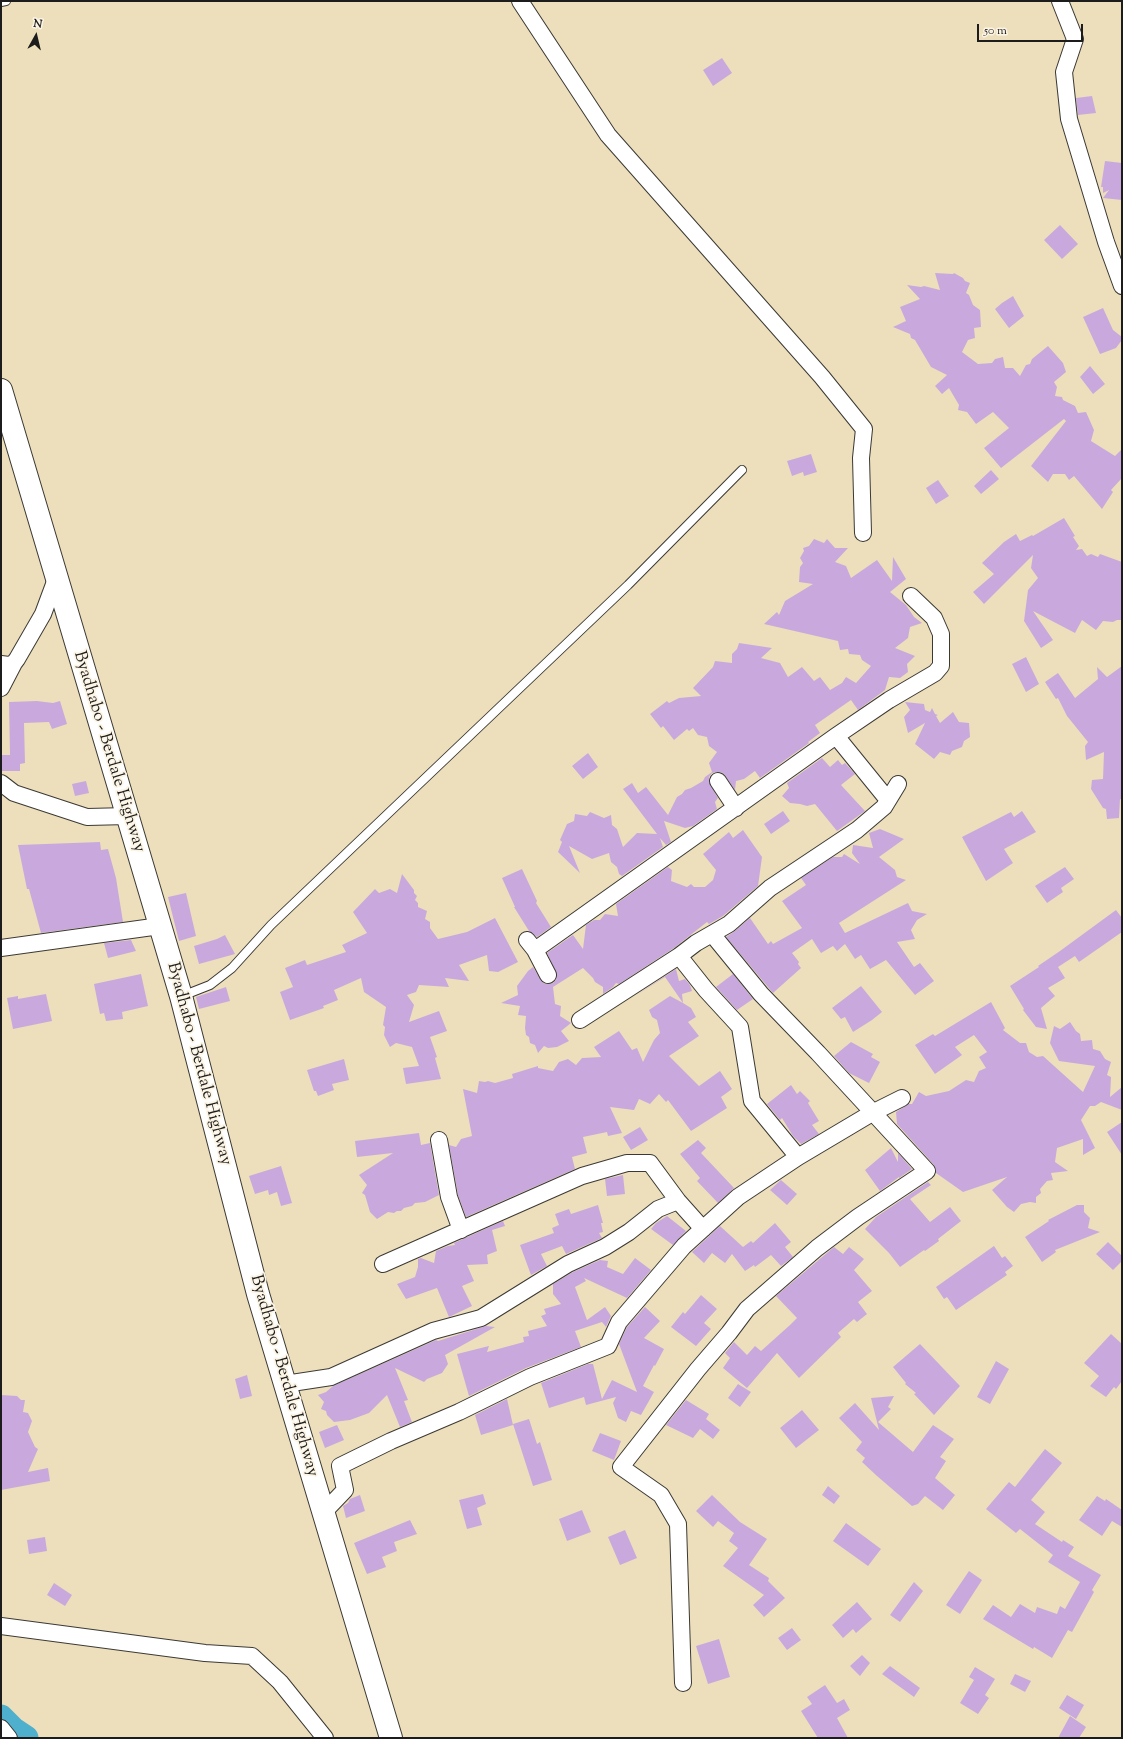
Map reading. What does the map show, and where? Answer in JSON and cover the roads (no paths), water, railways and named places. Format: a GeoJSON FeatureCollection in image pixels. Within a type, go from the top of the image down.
{"type":"FeatureCollection","features":[{"type":"Feature","properties":{"kind":"main road","name":"Byadhabo - Berdale Highway"},"geometry":{"type":"LineString","coordinates":[[1,390],[56,580],[181,996],[258,1294],[391,1738]]}},
{"type":"Feature","properties":{"kind":"street"},"geometry":{"type":"LineString","coordinates":[[520,1],[608,135],[822,377],[864,429],[861,458],[864,533]]}},
{"type":"Feature","properties":{"kind":"street"},"geometry":{"type":"LineString","coordinates":[[1060,1],[1075,39],[1064,72],[1069,119],[1106,242],[1122,286]]}},
{"type":"Feature","properties":{"kind":"street"},"geometry":{"type":"LineString","coordinates":[[1,688],[7,663],[43,614],[56,580]]}},
{"type":"Feature","properties":{"kind":"street"},"geometry":{"type":"LineString","coordinates":[[548,976],[531,945],[595,906],[836,736],[889,700],[935,673],[941,666],[941,634],[934,618],[911,596]]}},
{"type":"Feature","properties":{"kind":"street"},"geometry":{"type":"LineString","coordinates":[[836,736],[888,800]]}},
{"type":"Feature","properties":{"kind":"street"},"geometry":{"type":"LineString","coordinates":[[718,781],[736,808]]}},
{"type":"Feature","properties":{"kind":"street"},"geometry":{"type":"LineString","coordinates":[[1,783],[14,793],[88,817],[128,816]]}},
{"type":"Feature","properties":{"kind":"street"},"geometry":{"type":"LineString","coordinates":[[580,1020],[679,956],[696,943],[729,924],[770,888],[858,830],[884,807],[898,784]]}},
{"type":"Feature","properties":{"kind":"street"},"geometry":{"type":"LineString","coordinates":[[1,948],[160,926]]}},
{"type":"Feature","properties":{"kind":"street"},"geometry":{"type":"LineString","coordinates":[[683,1683],[678,1524],[661,1494],[621,1467],[698,1368],[729,1333],[747,1309],[817,1248],[858,1217],[927,1171],[818,1053],[761,994],[712,934]]}},
{"type":"Feature","properties":{"kind":"street"},"geometry":{"type":"LineString","coordinates":[[679,956],[706,990],[740,1027],[752,1101],[798,1157]]}},
{"type":"Feature","properties":{"kind":"street"},"geometry":{"type":"LineString","coordinates":[[323,1513],[345,1490],[340,1466],[391,1441],[459,1412],[530,1377],[608,1346],[620,1322],[684,1246],[738,1198],[798,1157],[872,1113],[902,1098]]}},
{"type":"Feature","properties":{"kind":"street"},"geometry":{"type":"LineString","coordinates":[[439,1140],[449,1197],[460,1230]]}},
{"type":"Feature","properties":{"kind":"street"},"geometry":{"type":"LineString","coordinates":[[383,1264],[582,1176],[627,1163],[650,1163],[678,1201],[703,1229]]}},
{"type":"Feature","properties":{"kind":"street"},"geometry":{"type":"LineString","coordinates":[[285,1384],[331,1377],[433,1331],[481,1318],[568,1264],[605,1247],[629,1232],[658,1209],[678,1201]]}},
{"type":"Feature","properties":{"kind":"street"},"geometry":{"type":"LineString","coordinates":[[1,1626],[205,1653],[252,1656],[280,1682],[324,1738]]}},
{"type":"Feature","properties":{"kind":"street"},"geometry":{"type":"LineString","coordinates":[[1,1728],[9,1738]]}},
{"type":"Feature","properties":{"kind":"lane"},"geometry":{"type":"LineString","coordinates":[[1,2],[6,1]]}},
{"type":"Feature","properties":{"kind":"lane"},"geometry":{"type":"LineString","coordinates":[[181,996],[210,985],[232,968],[270,925],[628,585],[742,470]]}},
{"type":"Feature","properties":{"kind":"waterway"},"geometry":{"type":"LineString","coordinates":[[1,1717],[14,1730],[26,1738]]}}]}
